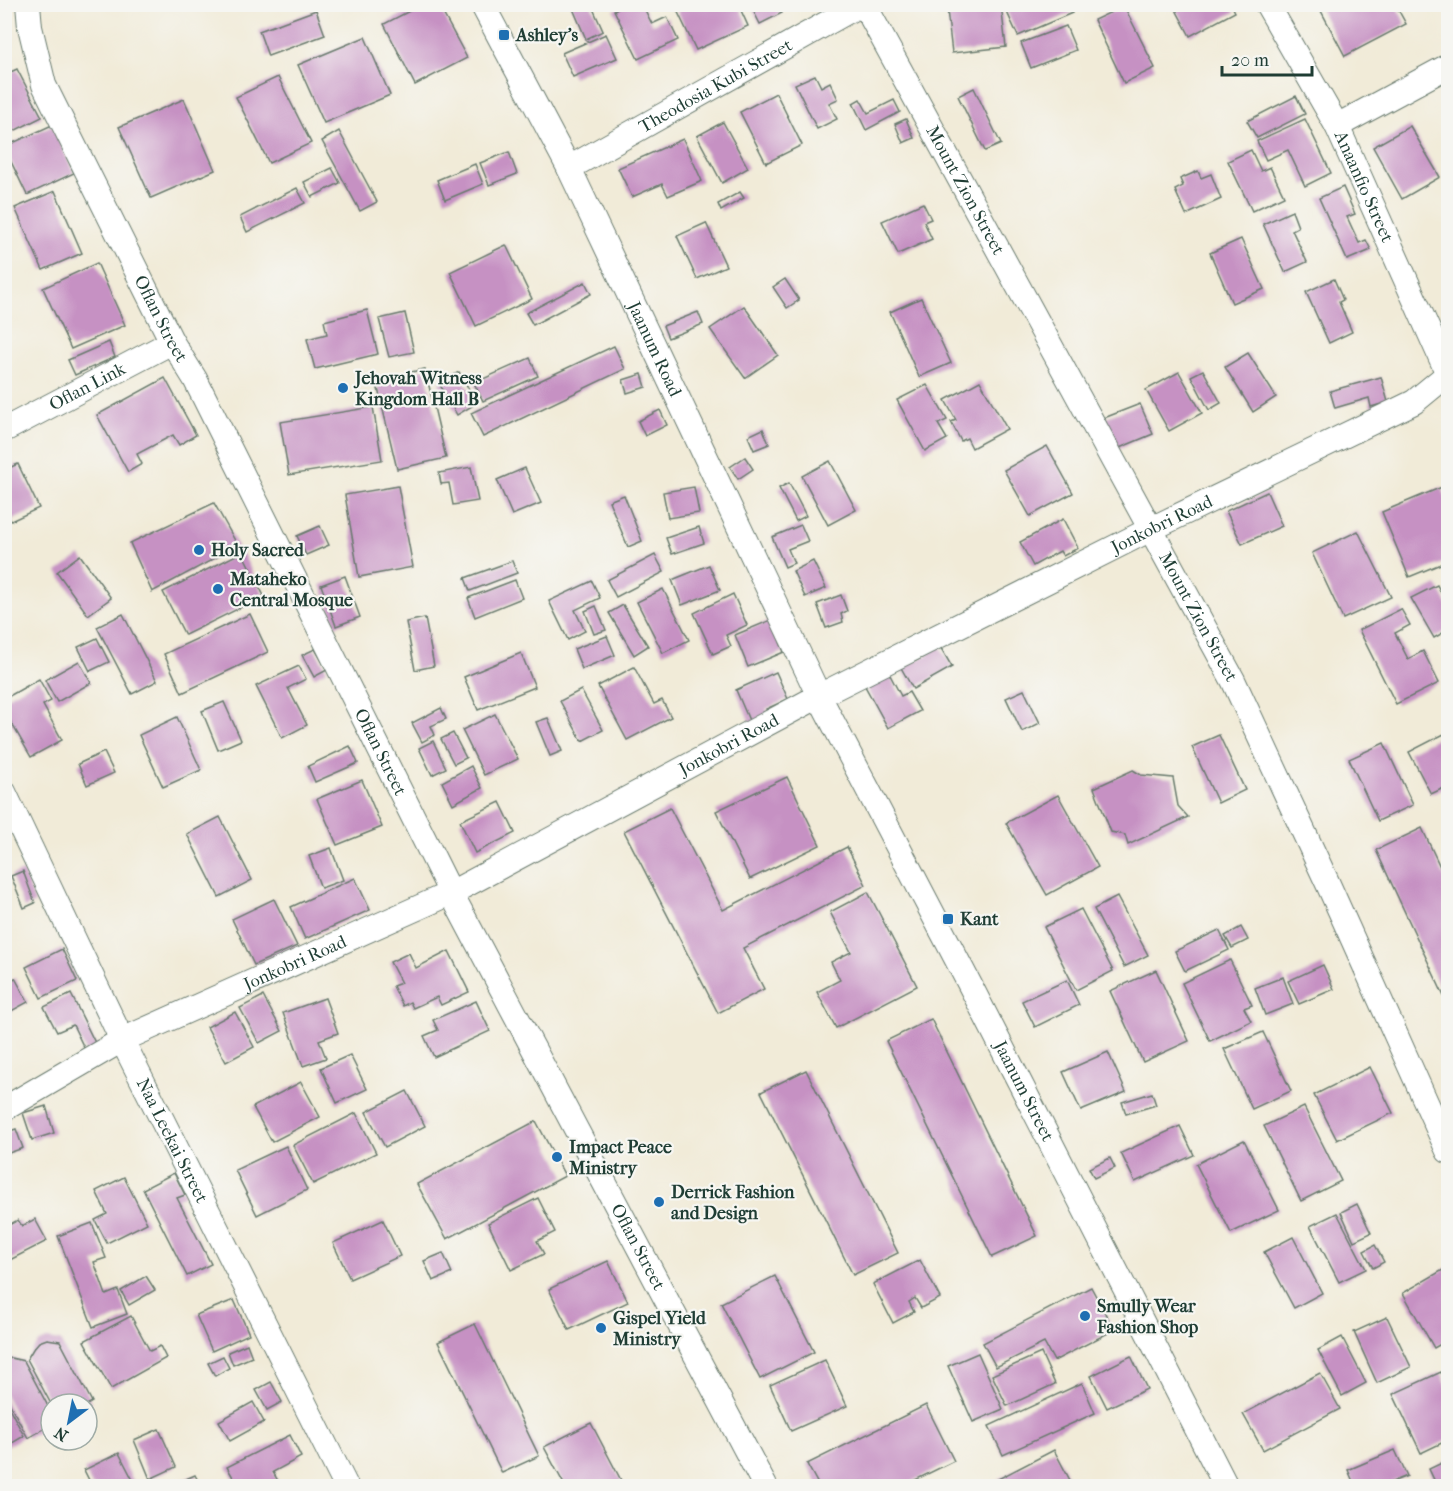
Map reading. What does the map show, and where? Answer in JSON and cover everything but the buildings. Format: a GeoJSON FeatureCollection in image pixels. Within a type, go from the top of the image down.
{"type":"FeatureCollection","features":[{"type":"Feature","properties":{"kind":"street","name":"Oflan Street"},"geometry":{"type":"LineString","coordinates":[[28,4],[30,27],[44,85],[172,342],[195,379],[451,893],[765,1486]]}},
{"type":"Feature","properties":{"kind":"street","name":"Jaanum Road"},"geometry":{"type":"LineString","coordinates":[[482,4],[569,168],[819,696]]}},
{"type":"Feature","properties":{"kind":"street","name":"Theodosia Kubi Street"},"geometry":{"type":"LineString","coordinates":[[569,168],[863,4]]}},
{"type":"Feature","properties":{"kind":"street","name":"Mount Zion Street"},"geometry":{"type":"LineString","coordinates":[[863,4],[1233,680],[1446,1141]]}},
{"type":"Feature","properties":{"kind":"street","name":"Anaanfio Street"},"geometry":{"type":"LineString","coordinates":[[1267,4],[1337,126],[1448,374]]}},
{"type":"Feature","properties":{"kind":"street"},"geometry":{"type":"LineString","coordinates":[[1337,126],[1449,66]]}},
{"type":"Feature","properties":{"kind":"street","name":"Oflan Link"},"geometry":{"type":"LineString","coordinates":[[4,430],[172,342]]}},
{"type":"Feature","properties":{"kind":"street","name":"Jonkobri Road"},"geometry":{"type":"LineString","coordinates":[[4,1109],[122,1040],[451,893],[819,696],[1149,530],[1414,402],[1448,374]]}},
{"type":"Feature","properties":{"kind":"street","name":"Jaanum Street"},"geometry":{"type":"LineString","coordinates":[[819,696],[969,983],[1226,1486]]}},
{"type":"Feature","properties":{"kind":"street","name":"Naa Leekai Street"},"geometry":{"type":"LineString","coordinates":[[4,792],[122,1040],[346,1486]]}},
{"type":"Feature","properties":{"kind":"place","name":"Ashley's"},"geometry":{"type":"Point","coordinates":[504,35]}},
{"type":"Feature","properties":{"kind":"place","name":"Jehovah Witness Kingdom Hall B"},"geometry":{"type":"Point","coordinates":[343,388]}},
{"type":"Feature","properties":{"kind":"place","name":"Holy Sacred"},"geometry":{"type":"Point","coordinates":[199,550]}},
{"type":"Feature","properties":{"kind":"place","name":"Mataheko Central Mosque"},"geometry":{"type":"Point","coordinates":[218,589]}},
{"type":"Feature","properties":{"kind":"place","name":"Kant"},"geometry":{"type":"Point","coordinates":[948,919]}},
{"type":"Feature","properties":{"kind":"place","name":"Impact Peace Ministry"},"geometry":{"type":"Point","coordinates":[557,1157]}},
{"type":"Feature","properties":{"kind":"place","name":"Derrick Fashion and Design"},"geometry":{"type":"Point","coordinates":[659,1202]}},
{"type":"Feature","properties":{"kind":"place","name":"Smully Wear Fashion Shop"},"geometry":{"type":"Point","coordinates":[1085,1316]}},
{"type":"Feature","properties":{"kind":"place","name":"Gispel Yield Ministry"},"geometry":{"type":"Point","coordinates":[601,1328]}}]}
